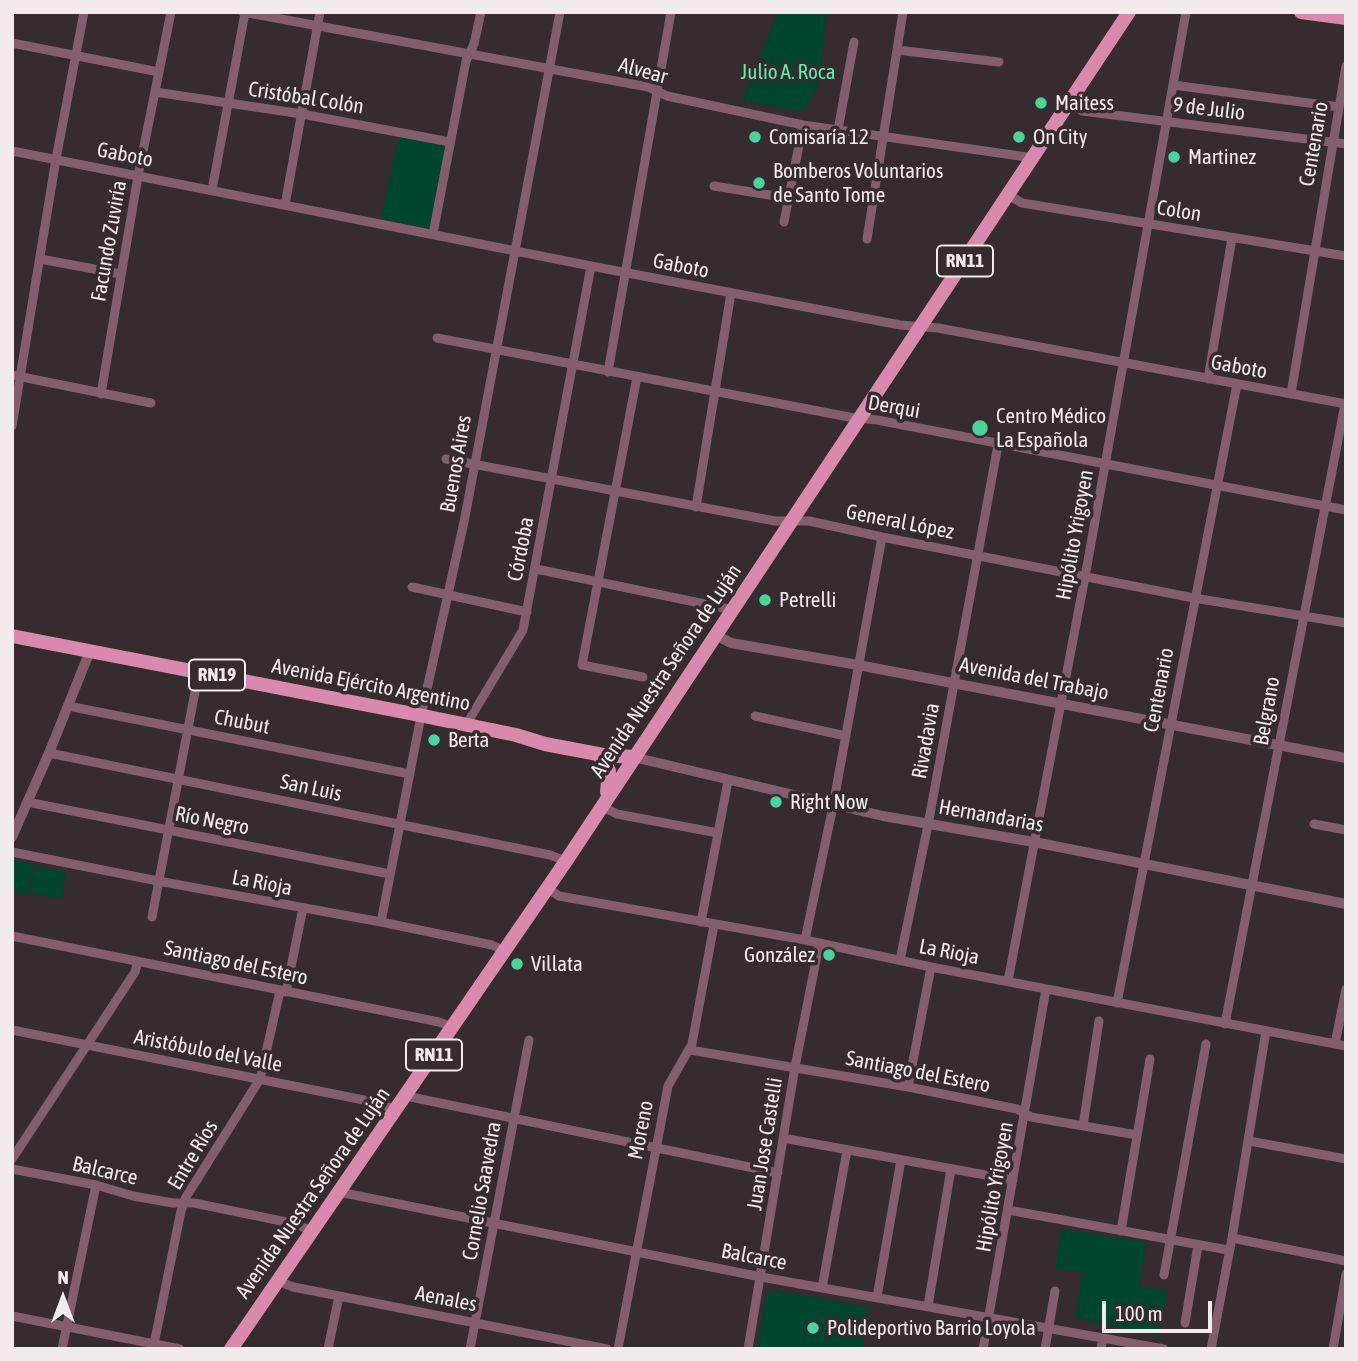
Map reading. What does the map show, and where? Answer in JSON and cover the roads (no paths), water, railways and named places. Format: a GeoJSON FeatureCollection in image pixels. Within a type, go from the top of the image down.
{"type":"FeatureCollection","features":[{"type":"Feature","properties":{"kind":"main road","name":"Avenida Nuestra Señora de Luján"},"geometry":{"type":"LineString","coordinates":[[230,1349],[505,951],[1129,12]]}},
{"type":"Feature","properties":{"kind":"main road"},"geometry":{"type":"LineString","coordinates":[[1301,12],[1346,18]]}},
{"type":"Feature","properties":{"kind":"main road","name":"Avenida Ejército Argentino"},"geometry":{"type":"LineString","coordinates":[[12,636],[516,735],[606,748],[633,757]]}},
{"type":"Feature","properties":{"kind":"main road","name":"Avenida Ejército Argentino"},"geometry":{"type":"LineString","coordinates":[[516,735],[596,754],[633,757]]}},
{"type":"Feature","properties":{"kind":"main road"},"geometry":{"type":"LineString","coordinates":[[596,754],[603,758],[609,771],[603,803]]}},
{"type":"Feature","properties":{"kind":"street"},"geometry":{"type":"LineString","coordinates":[[12,426],[17,376],[84,12]]}},
{"type":"Feature","properties":{"kind":"street","name":"Facundo Zuviría"},"geometry":{"type":"LineString","coordinates":[[101,394],[138,176],[171,12]]}},
{"type":"Feature","properties":{"kind":"street"},"geometry":{"type":"LineString","coordinates":[[212,190],[244,12]]}},
{"type":"Feature","properties":{"kind":"street","name":"Alvear"},"geometry":{"type":"LineString","coordinates":[[244,12],[657,90],[667,96],[803,125],[1034,158]]}},
{"type":"Feature","properties":{"kind":"street"},"geometry":{"type":"LineString","coordinates":[[285,205],[320,12]]}},
{"type":"Feature","properties":{"kind":"street"},"geometry":{"type":"LineString","coordinates":[[433,234],[466,61],[474,44],[481,12]]}},
{"type":"Feature","properties":{"kind":"street","name":"Buenos Aires"},"geometry":{"type":"LineString","coordinates":[[381,922],[421,716],[475,464],[560,12]]}},
{"type":"Feature","properties":{"kind":"street"},"geometry":{"type":"LineString","coordinates":[[608,372],[671,12]]}},
{"type":"Feature","properties":{"kind":"street"},"geometry":{"type":"LineString","coordinates":[[867,239],[902,12]]}},
{"type":"Feature","properties":{"kind":"street","name":"Hipólito Yrigoyen"},"geometry":{"type":"LineString","coordinates":[[1008,981],[1106,465],[1186,12]]}},
{"type":"Feature","properties":{"kind":"street"},"geometry":{"type":"LineString","coordinates":[[838,130],[854,42]]}},
{"type":"Feature","properties":{"kind":"street"},"geometry":{"type":"LineString","coordinates":[[12,43],[159,72]]}},
{"type":"Feature","properties":{"kind":"street"},"geometry":{"type":"LineString","coordinates":[[897,50],[999,62]]}},
{"type":"Feature","properties":{"kind":"street","name":"Centenario"},"geometry":{"type":"LineString","coordinates":[[1291,394],[1346,66]]}},
{"type":"Feature","properties":{"kind":"street"},"geometry":{"type":"LineString","coordinates":[[1173,85],[1339,107]]}},
{"type":"Feature","properties":{"kind":"street","name":"Cristóbal Colón"},"geometry":{"type":"LineString","coordinates":[[155,92],[302,114],[450,142]]}},
{"type":"Feature","properties":{"kind":"street","name":"9 de Julio"},"geometry":{"type":"LineString","coordinates":[[1070,103],[1082,111],[1346,144]]}},
{"type":"Feature","properties":{"kind":"street"},"geometry":{"type":"LineString","coordinates":[[784,222],[803,125]]}},
{"type":"Feature","properties":{"kind":"street","name":"Gaboto"},"geometry":{"type":"LineString","coordinates":[[12,151],[624,273],[1345,404]]}},
{"type":"Feature","properties":{"kind":"street"},"geometry":{"type":"LineString","coordinates":[[714,186],[788,198]]}},
{"type":"Feature","properties":{"kind":"street","name":"Colon"},"geometry":{"type":"LineString","coordinates":[[1008,195],[1023,203],[1346,256]]}},
{"type":"Feature","properties":{"kind":"street"},"geometry":{"type":"LineString","coordinates":[[1208,379],[1232,238]]}},
{"type":"Feature","properties":{"kind":"street"},"geometry":{"type":"LineString","coordinates":[[40,259],[121,274]]}},
{"type":"Feature","properties":{"kind":"street","name":"Córdoba"},"geometry":{"type":"LineString","coordinates":[[466,725],[521,635],[536,569],[591,266]]}},
{"type":"Feature","properties":{"kind":"street"},"geometry":{"type":"LineString","coordinates":[[696,507],[731,293]]}},
{"type":"Feature","properties":{"kind":"street","name":"Derqui"},"geometry":{"type":"LineString","coordinates":[[437,338],[1346,510]]}},
{"type":"Feature","properties":{"kind":"street"},"geometry":{"type":"LineString","coordinates":[[17,376],[151,403]]}},
{"type":"Feature","properties":{"kind":"street"},"geometry":{"type":"LineString","coordinates":[[637,377],[582,665],[643,677]]}},
{"type":"Feature","properties":{"kind":"street","name":"Centenario"},"geometry":{"type":"LineString","coordinates":[[1117,1003],[1237,384]]}},
{"type":"Feature","properties":{"kind":"street","name":"Belgrano"},"geometry":{"type":"LineString","coordinates":[[1225,1024],[1345,404]]}},
{"type":"Feature","properties":{"kind":"street","name":"Rivadavia"},"geometry":{"type":"LineString","coordinates":[[900,960],[928,825],[998,445]]}},
{"type":"Feature","properties":{"kind":"street","name":"General López"},"geometry":{"type":"LineString","coordinates":[[446,459],[775,521],[809,521],[1194,598],[1346,623]]}},
{"type":"Feature","properties":{"kind":"street"},"geometry":{"type":"LineString","coordinates":[[805,940],[833,806],[882,537]]}},
{"type":"Feature","properties":{"kind":"street"},"geometry":{"type":"LineString","coordinates":[[536,569],[734,610]]}},
{"type":"Feature","properties":{"kind":"street"},"geometry":{"type":"LineString","coordinates":[[412,587],[527,612]]}},
{"type":"Feature","properties":{"kind":"street","name":"Avenida del Trabajo"},"geometry":{"type":"LineString","coordinates":[[716,635],[730,642],[1346,758]]}},
{"type":"Feature","properties":{"kind":"street"},"geometry":{"type":"LineString","coordinates":[[12,837],[50,753],[90,651]]}},
{"type":"Feature","properties":{"kind":"street"},"geometry":{"type":"LineString","coordinates":[[152,917],[199,671]]}},
{"type":"Feature","properties":{"kind":"street","name":"Chubut"},"geometry":{"type":"LineString","coordinates":[[68,706],[410,774]]}},
{"type":"Feature","properties":{"kind":"street"},"geometry":{"type":"LineString","coordinates":[[755,716],[846,736]]}},
{"type":"Feature","properties":{"kind":"street","name":"San Luis"},"geometry":{"type":"LineString","coordinates":[[50,753],[566,860]]}},
{"type":"Feature","properties":{"kind":"street","name":"Hernandarias"},"geometry":{"type":"LineString","coordinates":[[633,757],[833,806],[1034,842],[1346,904]]}},
{"type":"Feature","properties":{"kind":"street"},"geometry":{"type":"LineString","coordinates":[[701,922],[728,781]]}},
{"type":"Feature","properties":{"kind":"street","name":"Río Negro"},"geometry":{"type":"LineString","coordinates":[[27,802],[390,874]]}},
{"type":"Feature","properties":{"kind":"street"},"geometry":{"type":"LineString","coordinates":[[603,803],[617,814],[718,833]]}},
{"type":"Feature","properties":{"kind":"street"},"geometry":{"type":"LineString","coordinates":[[1314,824],[1346,830]]}},
{"type":"Feature","properties":{"kind":"street","name":"La Rioja"},"geometry":{"type":"LineString","coordinates":[[12,852],[381,922],[492,945],[505,951]]}},
{"type":"Feature","properties":{"kind":"street","name":"La Rioja"},"geometry":{"type":"LineString","coordinates":[[547,888],[559,896],[805,940],[931,967],[1346,1046]]}},
{"type":"Feature","properties":{"kind":"street","name":"Entre Ríos"},"geometry":{"type":"LineString","coordinates":[[154,1344],[184,1203],[260,1079],[303,908]]}},
{"type":"Feature","properties":{"kind":"street","name":"Moreno"},"geometry":{"type":"LineString","coordinates":[[618,1349],[668,1086],[690,1050],[714,925]]}},
{"type":"Feature","properties":{"kind":"street","name":"Santiago del Estero"},"geometry":{"type":"LineString","coordinates":[[12,936],[453,1027]]}},
{"type":"Feature","properties":{"kind":"street","name":"Juan Jose Castelli"},"geometry":{"type":"LineString","coordinates":[[748,1349],[794,1067],[819,944]]}},
{"type":"Feature","properties":{"kind":"street"},"geometry":{"type":"LineString","coordinates":[[12,1159],[135,972],[138,961]]}},
{"type":"Feature","properties":{"kind":"street"},"geometry":{"type":"LineString","coordinates":[[908,1087],[931,967]]}},
{"type":"Feature","properties":{"kind":"street","name":"Hipólito Yrigoyen"},"geometry":{"type":"LineString","coordinates":[[983,1349],[1046,989]]}},
{"type":"Feature","properties":{"kind":"street"},"geometry":{"type":"LineString","coordinates":[[1335,1044],[1346,989]]}},
{"type":"Feature","properties":{"kind":"street"},"geometry":{"type":"LineString","coordinates":[[1083,1126],[1099,1021]]}},
{"type":"Feature","properties":{"kind":"street","name":"Aristóbulo del Valle"},"geometry":{"type":"LineString","coordinates":[[12,1030],[384,1104],[395,1112]]}},
{"type":"Feature","properties":{"kind":"street"},"geometry":{"type":"LineString","coordinates":[[1210,1349],[1232,1238],[1266,1031]]}},
{"type":"Feature","properties":{"kind":"street","name":"Cornelio Saavedra"},"geometry":{"type":"LineString","coordinates":[[470,1349],[529,1040]]}},
{"type":"Feature","properties":{"kind":"street"},"geometry":{"type":"LineString","coordinates":[[1164,1275],[1206,1044]]}},
{"type":"Feature","properties":{"kind":"street","name":"Santiago del Estero"},"geometry":{"type":"LineString","coordinates":[[690,1050],[908,1087],[1017,1109],[1026,1114],[1083,1126],[1137,1135]]}},
{"type":"Feature","properties":{"kind":"street"},"geometry":{"type":"LineString","coordinates":[[1121,1231],[1150,1059]]}},
{"type":"Feature","properties":{"kind":"street"},"geometry":{"type":"LineString","coordinates":[[406,1096],[778,1173]]}},
{"type":"Feature","properties":{"kind":"street"},"geometry":{"type":"LineString","coordinates":[[783,1138],[1013,1180]]}},
{"type":"Feature","properties":{"kind":"street"},"geometry":{"type":"LineString","coordinates":[[1249,1141],[1346,1159]]}},
{"type":"Feature","properties":{"kind":"street"},"geometry":{"type":"LineString","coordinates":[[822,1288],[847,1150]]}},
{"type":"Feature","properties":{"kind":"street"},"geometry":{"type":"LineString","coordinates":[[877,1297],[901,1160]]}},
{"type":"Feature","properties":{"kind":"street","name":"Balcarce"},"geometry":{"type":"LineString","coordinates":[[12,1169],[96,1185],[133,1196],[194,1203],[296,1224],[312,1231]]}},
{"type":"Feature","properties":{"kind":"street"},"geometry":{"type":"LineString","coordinates":[[928,1306],[951,1169]]}},
{"type":"Feature","properties":{"kind":"street"},"geometry":{"type":"LineString","coordinates":[[62,1349],[96,1185]]}},
{"type":"Feature","properties":{"kind":"street","name":"Balcarce"},"geometry":{"type":"LineString","coordinates":[[339,1192],[761,1277],[1159,1348]]}},
{"type":"Feature","properties":{"kind":"street"},"geometry":{"type":"LineString","coordinates":[[1008,1210],[1228,1250]]}},
{"type":"Feature","properties":{"kind":"street"},"geometry":{"type":"LineString","coordinates":[[1232,1238],[1346,1261]]}},
{"type":"Feature","properties":{"kind":"street"},"geometry":{"type":"LineString","coordinates":[[1185,1323],[1198,1245]]}},
{"type":"Feature","properties":{"kind":"street"},"geometry":{"type":"LineString","coordinates":[[1333,1349],[1346,1274]]}},
{"type":"Feature","properties":{"kind":"street","name":"Aenales"},"geometry":{"type":"LineString","coordinates":[[278,1281],[293,1287],[607,1349]]}},
{"type":"Feature","properties":{"kind":"street"},"geometry":{"type":"LineString","coordinates":[[1045,1349],[1055,1291]]}},
{"type":"Feature","properties":{"kind":"street"},"geometry":{"type":"LineString","coordinates":[[328,1349],[339,1296]]}},
{"type":"Feature","properties":{"kind":"street"},"geometry":{"type":"LineString","coordinates":[[12,1316],[180,1349]]}},
{"type":"Feature","properties":{"kind":"street"},"geometry":{"type":"LineString","coordinates":[[1101,1349],[1103,1338]]}},
{"type":"Feature","properties":{"kind":"place","name":"Maitess"},"geometry":{"type":"Point","coordinates":[1041,103]}},
{"type":"Feature","properties":{"kind":"place","name":"Comisaría 12"},"geometry":{"type":"Point","coordinates":[755,137]}},
{"type":"Feature","properties":{"kind":"place","name":"On City"},"geometry":{"type":"Point","coordinates":[1019,137]}},
{"type":"Feature","properties":{"kind":"place","name":"Martinez"},"geometry":{"type":"Point","coordinates":[1174,157]}},
{"type":"Feature","properties":{"kind":"place","name":"Bomberos Voluntarios de Santo Tome"},"geometry":{"type":"Point","coordinates":[759,183]}},
{"type":"Feature","properties":{"kind":"place","name":"Centro Médico La Española"},"geometry":{"type":"Point","coordinates":[980,428]}},
{"type":"Feature","properties":{"kind":"place","name":"Petrelli"},"geometry":{"type":"Point","coordinates":[765,600]}},
{"type":"Feature","properties":{"kind":"place","name":"Berta"},"geometry":{"type":"Point","coordinates":[434,740]}},
{"type":"Feature","properties":{"kind":"place","name":"Right Now"},"geometry":{"type":"Point","coordinates":[776,802]}},
{"type":"Feature","properties":{"kind":"place","name":"González"},"geometry":{"type":"Point","coordinates":[829,955]}},
{"type":"Feature","properties":{"kind":"place","name":"Villata"},"geometry":{"type":"Point","coordinates":[517,964]}},
{"type":"Feature","properties":{"kind":"place","name":"Polideportivo Barrio Loyola"},"geometry":{"type":"Point","coordinates":[813,1328]}},
{"type":"Feature","properties":{"kind":"park label","name":"Julio A. Roca"},"geometry":{"type":"Point","coordinates":[788,72]}}]}
